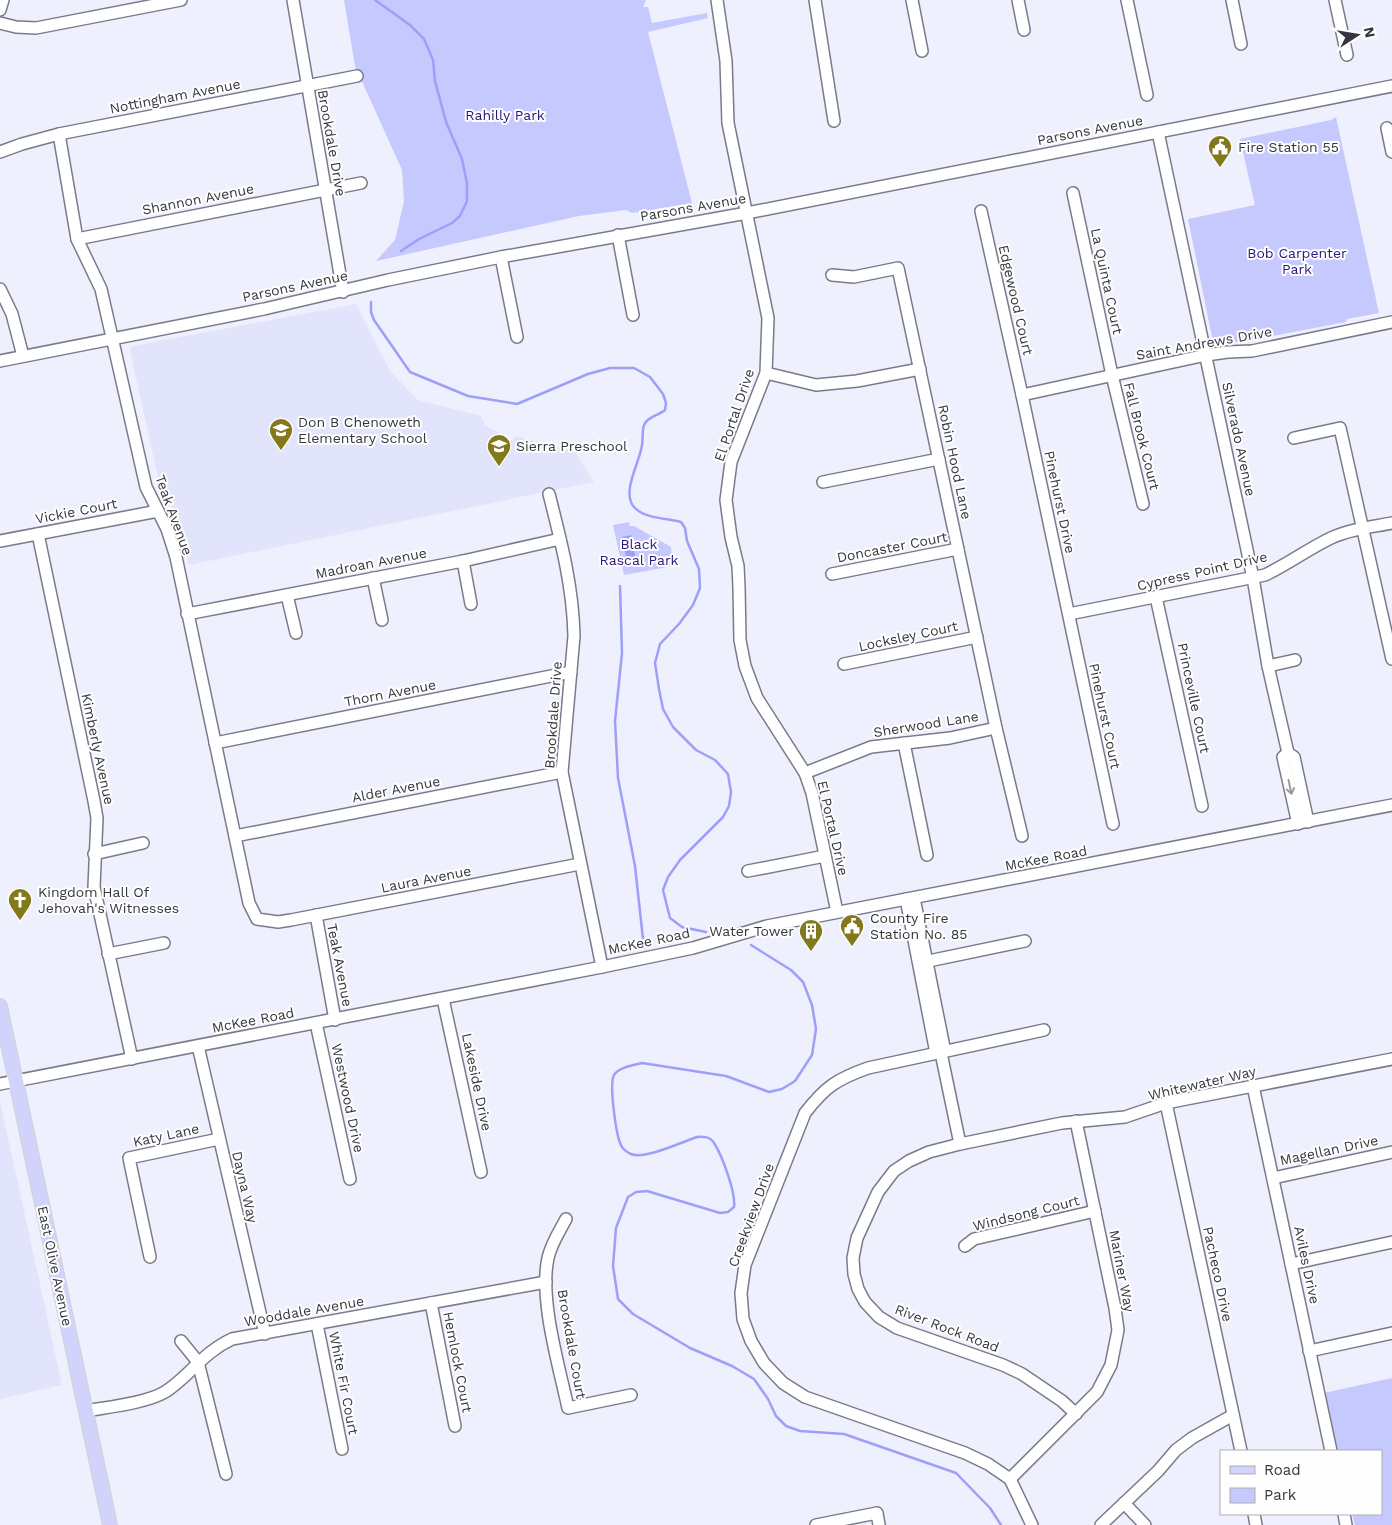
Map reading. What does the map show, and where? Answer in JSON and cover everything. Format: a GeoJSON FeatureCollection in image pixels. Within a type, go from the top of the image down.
{"type":"FeatureCollection","features":[{"type":"Feature","properties":{"kind":"main road","name":"East Olive Avenue"},"geometry":{"type":"LineString","coordinates":[[0,1006],[110,1525]]}},
{"type":"Feature","properties":{"kind":"street"},"geometry":{"type":"LineString","coordinates":[[0,10],[3,0]]}},
{"type":"Feature","properties":{"kind":"street"},"geometry":{"type":"LineString","coordinates":[[0,23],[16,27],[36,28],[181,0]]}},
{"type":"Feature","properties":{"kind":"street","name":"Brookdale Drive"},"geometry":{"type":"LineString","coordinates":[[292,0],[343,292]]}},
{"type":"Feature","properties":{"kind":"street","name":"El Portal Drive"},"geometry":{"type":"LineString","coordinates":[[717,0],[726,61],[728,123],[768,318],[766,373],[731,462],[726,500],[731,537],[738,566],[740,640],[745,666],[757,698],[804,773],[816,806],[837,912]]}},
{"type":"Feature","properties":{"kind":"street"},"geometry":{"type":"LineString","coordinates":[[815,0],[834,121]]}},
{"type":"Feature","properties":{"kind":"street"},"geometry":{"type":"LineString","coordinates":[[912,0],[922,50]]}},
{"type":"Feature","properties":{"kind":"street"},"geometry":{"type":"LineString","coordinates":[[1018,0],[1024,30]]}},
{"type":"Feature","properties":{"kind":"street"},"geometry":{"type":"LineString","coordinates":[[1127,0],[1147,95]]}},
{"type":"Feature","properties":{"kind":"street"},"geometry":{"type":"LineString","coordinates":[[1232,0],[1241,44]]}},
{"type":"Feature","properties":{"kind":"street"},"geometry":{"type":"LineString","coordinates":[[1335,0],[1347,55]]}},
{"type":"Feature","properties":{"kind":"street","name":"Nottingham Avenue"},"geometry":{"type":"LineString","coordinates":[[0,152],[59,134],[356,76]]}},
{"type":"Feature","properties":{"kind":"street","name":"Parsons Avenue"},"geometry":{"type":"LineString","coordinates":[[0,361],[264,309],[388,280],[501,257],[747,213],[1392,86]]}},
{"type":"Feature","properties":{"kind":"street"},"geometry":{"type":"LineString","coordinates":[[1387,128],[1392,152]]}},
{"type":"Feature","properties":{"kind":"street","name":"Silverado Avenue"},"geometry":{"type":"LineString","coordinates":[[1158,132],[1253,578],[1268,666],[1288,753],[1283,757],[1303,823]]}},
{"type":"Feature","properties":{"kind":"street","name":"Teak Avenue"},"geometry":{"type":"LineString","coordinates":[[59,134],[77,239],[102,289],[146,487],[167,529],[176,557],[249,904],[258,919],[278,922]]}},
{"type":"Feature","properties":{"kind":"street","name":"Shannon Avenue"},"geometry":{"type":"LineString","coordinates":[[77,239],[361,183]]}},
{"type":"Feature","properties":{"kind":"street","name":"La Quinta Court"},"geometry":{"type":"LineString","coordinates":[[1073,193],[1112,374]]}},
{"type":"Feature","properties":{"kind":"street","name":"Edgewood Court"},"geometry":{"type":"LineString","coordinates":[[981,211],[1022,395]]}},
{"type":"Feature","properties":{"kind":"street"},"geometry":{"type":"LineString","coordinates":[[618,235],[633,316]]}},
{"type":"Feature","properties":{"kind":"street"},"geometry":{"type":"LineString","coordinates":[[501,257],[517,337]]}},
{"type":"Feature","properties":{"kind":"street","name":"Robin Hood Lane"},"geometry":{"type":"LineString","coordinates":[[832,275],[854,277],[898,268],[996,728],[1022,836]]}},
{"type":"Feature","properties":{"kind":"street"},"geometry":{"type":"LineString","coordinates":[[0,288],[12,314],[23,356]]}},
{"type":"Feature","properties":{"kind":"street","name":"Saint Andrews Drive"},"geometry":{"type":"LineString","coordinates":[[1022,395],[1206,355],[1252,351],[1392,322]]}},
{"type":"Feature","properties":{"kind":"street"},"geometry":{"type":"LineString","coordinates":[[766,373],[816,384],[857,381],[920,369]]}},
{"type":"Feature","properties":{"kind":"street","name":"Fall Brook Court"},"geometry":{"type":"LineString","coordinates":[[1112,374],[1143,504]]}},
{"type":"Feature","properties":{"kind":"street","name":"Pinehurst Drive"},"geometry":{"type":"LineString","coordinates":[[1022,395],[1069,614]]}},
{"type":"Feature","properties":{"kind":"street"},"geometry":{"type":"LineString","coordinates":[[1294,438],[1340,428],[1392,659]]}},
{"type":"Feature","properties":{"kind":"street"},"geometry":{"type":"LineString","coordinates":[[823,482],[939,459]]}},
{"type":"Feature","properties":{"kind":"street","name":"Brookdale Drive"},"geometry":{"type":"LineString","coordinates":[[548,494],[560,539],[572,598],[574,636],[562,772],[602,967]]}},
{"type":"Feature","properties":{"kind":"street","name":"Vickie Court"},"geometry":{"type":"LineString","coordinates":[[0,541],[158,511]]}},
{"type":"Feature","properties":{"kind":"street","name":"Cypress Point Drive"},"geometry":{"type":"LineString","coordinates":[[1069,614],[1265,575],[1331,538],[1362,528],[1392,523]]}},
{"type":"Feature","properties":{"kind":"street","name":"Kimberly Avenue"},"geometry":{"type":"LineString","coordinates":[[38,534],[94,801],[97,818],[94,887],[132,1059]]}},
{"type":"Feature","properties":{"kind":"street","name":"Madroan Avenue"},"geometry":{"type":"LineString","coordinates":[[187,614],[560,539]]}},
{"type":"Feature","properties":{"kind":"street","name":"Doncaster Court"},"geometry":{"type":"LineString","coordinates":[[832,574],[958,550]]}},
{"type":"Feature","properties":{"kind":"street"},"geometry":{"type":"LineString","coordinates":[[463,560],[471,604]]}},
{"type":"Feature","properties":{"kind":"street"},"geometry":{"type":"LineString","coordinates":[[373,578],[382,620]]}},
{"type":"Feature","properties":{"kind":"street"},"geometry":{"type":"LineString","coordinates":[[287,594],[296,633]]}},
{"type":"Feature","properties":{"kind":"street","name":"Princeville Court"},"geometry":{"type":"LineString","coordinates":[[1156,597],[1202,806]]}},
{"type":"Feature","properties":{"kind":"street","name":"Pinehurst Court"},"geometry":{"type":"LineString","coordinates":[[1069,614],[1113,824]]}},
{"type":"Feature","properties":{"kind":"street","name":"Locksley Court"},"geometry":{"type":"LineString","coordinates":[[844,664],[977,637]]}},
{"type":"Feature","properties":{"kind":"street"},"geometry":{"type":"LineString","coordinates":[[1268,666],[1295,660]]}},
{"type":"Feature","properties":{"kind":"street","name":"Thorn Avenue"},"geometry":{"type":"LineString","coordinates":[[215,743],[571,672]]}},
{"type":"Feature","properties":{"kind":"street","name":"Sherwood Lane"},"geometry":{"type":"LineString","coordinates":[[804,773],[871,747],[950,738],[996,728]]}},
{"type":"Feature","properties":{"kind":"street"},"geometry":{"type":"LineString","coordinates":[[904,743],[927,855]]}},
{"type":"Feature","properties":{"kind":"street","name":"Alder Avenue"},"geometry":{"type":"LineString","coordinates":[[235,836],[562,772]]}},
{"type":"Feature","properties":{"kind":"street","name":"McKee Road"},"geometry":{"type":"LineString","coordinates":[[0,1084],[602,967],[700,946],[758,928],[837,912],[1392,805]]}},
{"type":"Feature","properties":{"kind":"street"},"geometry":{"type":"LineString","coordinates":[[94,854],[143,843]]}},
{"type":"Feature","properties":{"kind":"street"},"geometry":{"type":"LineString","coordinates":[[748,871],[825,856]]}},
{"type":"Feature","properties":{"kind":"street","name":"Laura Avenue"},"geometry":{"type":"LineString","coordinates":[[278,922],[580,864]]}},
{"type":"Feature","properties":{"kind":"street"},"geometry":{"type":"LineString","coordinates":[[910,898],[922,962],[944,1047],[941,1053],[960,1144]]}},
{"type":"Feature","properties":{"kind":"street","name":"Teak Avenue"},"geometry":{"type":"LineString","coordinates":[[316,915],[335,1020]]}},
{"type":"Feature","properties":{"kind":"street"},"geometry":{"type":"LineString","coordinates":[[922,962],[1025,940]]}},
{"type":"Feature","properties":{"kind":"street"},"geometry":{"type":"LineString","coordinates":[[108,954],[164,943]]}},
{"type":"Feature","properties":{"kind":"street","name":"Lakeside Drive"},"geometry":{"type":"LineString","coordinates":[[443,999],[481,1172]]}},
{"type":"Feature","properties":{"kind":"street","name":"Westwood Drive"},"geometry":{"type":"LineString","coordinates":[[316,1023],[350,1179]]}},
{"type":"Feature","properties":{"kind":"street","name":"Creekview Drive"},"geometry":{"type":"LineString","coordinates":[[1010,1479],[988,1464],[965,1453],[805,1397],[783,1383],[764,1363],[751,1341],[743,1319],[741,1293],[746,1265],[806,1113],[820,1094],[845,1076],[868,1068],[1044,1030]]}},
{"type":"Feature","properties":{"kind":"street","name":"Dayna Way"},"geometry":{"type":"LineString","coordinates":[[198,1046],[265,1334]]}},
{"type":"Feature","properties":{"kind":"street","name":"Whitewater Way"},"geometry":{"type":"LineString","coordinates":[[960,1144],[1076,1121],[1126,1117],[1166,1104],[1392,1059]]}},
{"type":"Feature","properties":{"kind":"street","name":"Aviles Drive"},"geometry":{"type":"LineString","coordinates":[[1253,1086],[1331,1450]]}},
{"type":"Feature","properties":{"kind":"street","name":"Pacheco Drive"},"geometry":{"type":"LineString","coordinates":[[1166,1104],[1241,1450]]}},
{"type":"Feature","properties":{"kind":"street","name":"Mariner Way"},"geometry":{"type":"LineString","coordinates":[[1010,1479],[1098,1392],[1111,1365],[1118,1330],[1076,1121]]}},
{"type":"Feature","properties":{"kind":"street","name":"Katy Lane"},"geometry":{"type":"LineString","coordinates":[[150,1257],[129,1158],[219,1139]]}},
{"type":"Feature","properties":{"kind":"street","name":"River Rock Road"},"geometry":{"type":"LineString","coordinates":[[960,1144],[929,1152],[909,1161],[894,1171],[878,1192],[857,1238],[854,1274],[858,1289],[864,1302],[880,1317],[897,1328],[1016,1371],[1038,1383],[1076,1414]]}},
{"type":"Feature","properties":{"kind":"street","name":"Magellan Drive"},"geometry":{"type":"LineString","coordinates":[[1273,1178],[1392,1152]]}},
{"type":"Feature","properties":{"kind":"street","name":"Windsong Court"},"geometry":{"type":"LineString","coordinates":[[965,1246],[974,1239],[1094,1211]]}},
{"type":"Feature","properties":{"kind":"street"},"geometry":{"type":"LineString","coordinates":[[546,1282],[548,1258],[555,1238],[566,1219]]}},
{"type":"Feature","properties":{"kind":"street"},"geometry":{"type":"LineString","coordinates":[[1291,1264],[1392,1242]]}},
{"type":"Feature","properties":{"kind":"street","name":"Wooddale Avenue"},"geometry":{"type":"LineString","coordinates":[[86,1411],[136,1401],[163,1393],[178,1383],[217,1346],[232,1339],[546,1282]]}},
{"type":"Feature","properties":{"kind":"street","name":"Brookdale Court"},"geometry":{"type":"LineString","coordinates":[[546,1282],[548,1312],[568,1408],[631,1395]]}},
{"type":"Feature","properties":{"kind":"street","name":"Hemlock Court"},"geometry":{"type":"LineString","coordinates":[[431,1303],[455,1426]]}},
{"type":"Feature","properties":{"kind":"street","name":"White Fir Court"},"geometry":{"type":"LineString","coordinates":[[317,1324],[342,1449]]}},
{"type":"Feature","properties":{"kind":"street"},"geometry":{"type":"LineString","coordinates":[[1310,1351],[1392,1333]]}},
{"type":"Feature","properties":{"kind":"street"},"geometry":{"type":"LineString","coordinates":[[181,1341],[198,1362],[226,1474]]}},
{"type":"Feature","properties":{"kind":"street"},"geometry":{"type":"LineString","coordinates":[[1101,1525],[1158,1471],[1176,1450],[1192,1438],[1233,1415]]}},
{"type":"Feature","properties":{"kind":"street"},"geometry":{"type":"LineString","coordinates":[[1010,1479],[1032,1525]]}},
{"type":"Feature","properties":{"kind":"street"},"geometry":{"type":"LineString","coordinates":[[1124,1503],[1145,1525]]}},
{"type":"Feature","properties":{"kind":"street"},"geometry":{"type":"LineString","coordinates":[[816,1525],[878,1519]]}},
{"type":"Feature","properties":{"kind":"shaded area","name":"Don B Chenoweth Elementary School"},"geometry":{"type":"Polygon","coordinates":[[[356,304],[390,371],[418,400],[481,416],[485,425],[512,441],[516,436],[575,452],[594,482],[189,565],[178,520],[157,473],[130,350],[132,346],[356,304]]]}},
{"type":"Feature","properties":{"kind":"shaded area"},"geometry":{"type":"Polygon","coordinates":[[[0,1101],[62,1385],[0,1399],[0,1101]]]}},
{"type":"Feature","properties":{"kind":"green space","name":"Rahilly Park"},"geometry":{"type":"Polygon","coordinates":[[[344,0],[646,0],[643,7],[648,7],[652,23],[707,13],[708,18],[648,32],[692,203],[632,213],[626,210],[579,216],[376,261],[395,240],[404,201],[402,170],[355,66],[344,0]]]}},
{"type":"Feature","properties":{"kind":"green space","name":"Bob Carpenter Park"},"geometry":{"type":"Polygon","coordinates":[[[1336,117],[1379,313],[1347,319],[1346,322],[1247,341],[1220,343],[1212,337],[1188,219],[1255,205],[1240,139],[1331,120],[1336,117]]]}},
{"type":"Feature","properties":{"kind":"green space","name":"Black Rascal Park"},"geometry":{"type":"Polygon","coordinates":[[[629,522],[630,526],[634,526],[671,547],[673,566],[624,575],[613,525],[629,522]]]}},
{"type":"Feature","properties":{"kind":"green space"},"geometry":{"type":"Polygon","coordinates":[[[1392,1378],[1392,1525],[1355,1525],[1352,1515],[1382,1515],[1382,1450],[1338,1450],[1324,1393],[1392,1378]]]}},
{"type":"Feature","properties":{"kind":"water"},"geometry":{"type":"Polygon","coordinates":[[[631,535],[636,560],[627,562],[622,537],[631,535]]]}},
{"type":"Feature","properties":{"kind":"waterway"},"geometry":{"type":"LineString","coordinates":[[375,0],[410,25],[424,39],[433,60],[435,81],[446,122],[462,159],[467,183],[467,201],[460,216],[452,223],[419,239],[401,251]]}},
{"type":"Feature","properties":{"kind":"waterway"},"geometry":{"type":"LineString","coordinates":[[371,302],[371,312],[374,320],[410,372],[468,396],[517,404],[588,374],[610,368],[634,368],[650,377],[663,394],[666,403],[665,410],[648,420],[644,425],[641,452],[632,477],[629,493],[634,507],[644,514],[681,522],[685,528],[687,541],[699,569],[700,588],[693,605],[679,624],[660,644],[655,663],[663,709],[673,727],[696,750],[715,760],[728,774],[731,792],[729,806],[723,817],[680,860],[668,877],[663,890],[670,918],[682,927],[706,932]]}},
{"type":"Feature","properties":{"kind":"waterway"},"geometry":{"type":"LineString","coordinates":[[620,586],[622,653],[615,721],[618,778],[635,866],[644,948]]}},
{"type":"Feature","properties":{"kind":"waterway"},"geometry":{"type":"LineString","coordinates":[[751,945],[791,970],[803,982],[812,1005],[816,1029],[812,1055],[795,1081],[782,1089],[769,1092],[726,1076],[642,1063],[616,1072],[612,1089],[618,1133],[623,1149],[631,1154],[645,1155],[697,1137],[709,1138],[713,1141],[724,1165],[731,1184],[734,1201],[734,1207],[728,1212],[720,1213],[647,1191],[636,1192],[628,1197],[616,1228],[613,1266],[618,1299],[633,1314],[690,1348],[732,1366],[754,1379],[768,1399],[776,1416],[786,1426],[800,1431],[844,1434],[956,1473],[990,1508],[1001,1525]]}},
{"type":"Feature","properties":{"kind":"place","name":"Fire Station 55"},"geometry":{"type":"Point","coordinates":[1220,168]}},
{"type":"Feature","properties":{"kind":"place","name":"Don B Chenoweth Elementary School"},"geometry":{"type":"Point","coordinates":[281,451]}},
{"type":"Feature","properties":{"kind":"place","name":"Sierra Preschool"},"geometry":{"type":"Point","coordinates":[499,467]}},
{"type":"Feature","properties":{"kind":"place","name":"Kingdom Hall Of Jehovah's Witnesses"},"geometry":{"type":"Point","coordinates":[20,921]}},
{"type":"Feature","properties":{"kind":"place","name":"County Fire Station No. 85"},"geometry":{"type":"Point","coordinates":[852,947]}},
{"type":"Feature","properties":{"kind":"place","name":"Water Tower"},"geometry":{"type":"Point","coordinates":[811,952]}}]}
